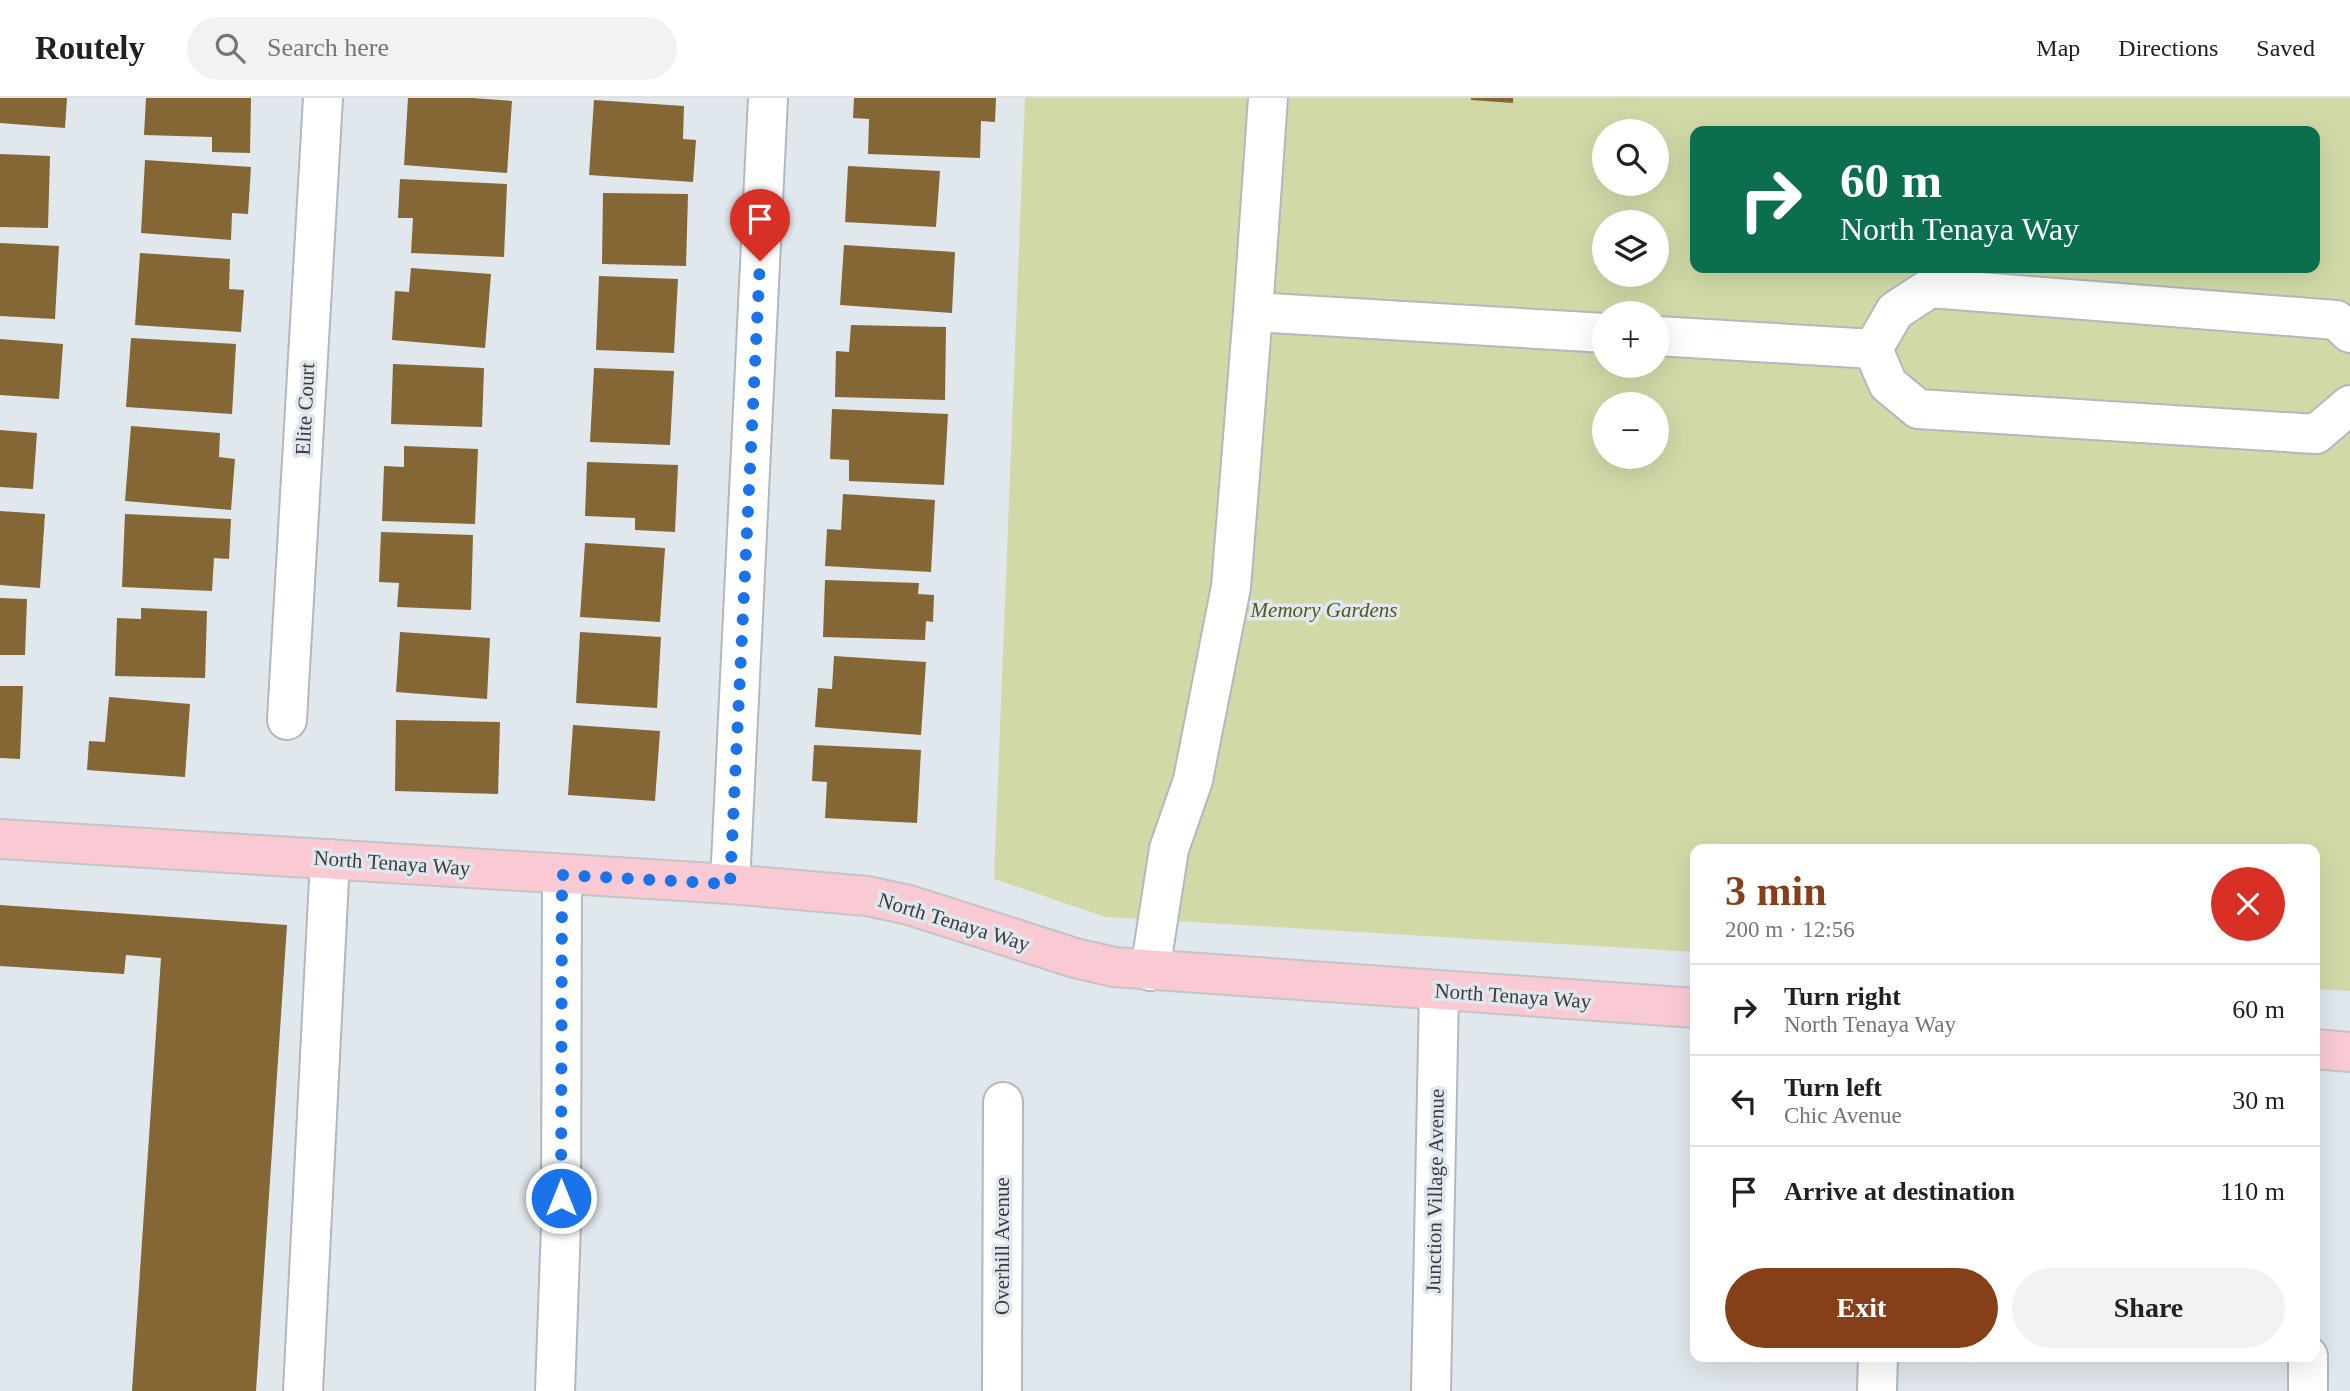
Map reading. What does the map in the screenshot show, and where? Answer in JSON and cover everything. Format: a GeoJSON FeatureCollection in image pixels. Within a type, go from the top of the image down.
{"type":"FeatureCollection","features":[{"type":"Feature","properties":{"kind":"main road","name":"North Tenaya Way"},"geometry":{"type":"LineString","coordinates":[[0,839],[730,884],[866,896],[909,905],[1075,958],[1114,967],[1690,1009]]}},
{"type":"Feature","properties":{"kind":"main road"},"geometry":{"type":"LineString","coordinates":[[2320,1049],[2350,1052]]}},
{"type":"Feature","properties":{"kind":"street","name":"Elite Court"},"geometry":{"type":"LineString","coordinates":[[287,720],[323,98]]}},
{"type":"Feature","properties":{"kind":"street"},"geometry":{"type":"LineString","coordinates":[[730,884],[768,98]]}},
{"type":"Feature","properties":{"kind":"street"},"geometry":{"type":"LineString","coordinates":[[1150,971],[1169,849],[1194,780],[1231,587],[1268,98]]}},
{"type":"Feature","properties":{"kind":"street"},"geometry":{"type":"LineString","coordinates":[[1873,349],[1895,311],[1930,288],[2336,320],[2350,333]]}},
{"type":"Feature","properties":{"kind":"street"},"geometry":{"type":"LineString","coordinates":[[1253,312],[1592,332]]}},
{"type":"Feature","properties":{"kind":"street"},"geometry":{"type":"LineString","coordinates":[[1669,338],[1873,349]]}},
{"type":"Feature","properties":{"kind":"street"},"geometry":{"type":"LineString","coordinates":[[1873,349],[1888,384],[1918,409],[2316,434],[2350,405]]}},
{"type":"Feature","properties":{"kind":"street"},"geometry":{"type":"LineString","coordinates":[[303,1391],[330,859]]}},
{"type":"Feature","properties":{"kind":"street"},"geometry":{"type":"LineString","coordinates":[[555,1391],[561,1226],[562,875]]}},
{"type":"Feature","properties":{"kind":"street","name":"Junction Village Avenue"},"geometry":{"type":"LineString","coordinates":[[1431,1391],[1440,992]]}},
{"type":"Feature","properties":{"kind":"street","name":"Overhill Avenue"},"geometry":{"type":"LineString","coordinates":[[1002,1391],[1003,1102]]}},
{"type":"Feature","properties":{"kind":"street"},"geometry":{"type":"LineString","coordinates":[[1877,1391],[1878,1362]]}},
{"type":"Feature","properties":{"kind":"street"},"geometry":{"type":"LineString","coordinates":[[2308,1362],[2308,1391]]}},
{"type":"Feature","properties":{"kind":"green space","name":"Memory Gardens"},"geometry":{"type":"Polygon","coordinates":[[[1025,98],[2350,98],[2350,991],[2320,989],[2320,844],[1690,844],[1690,952],[1106,917],[994,879],[1025,98]]]}},
{"type":"Feature","properties":{"kind":"building"},"geometry":{"type":"Polygon","coordinates":[[[0,98],[67,98],[65,128],[0,123],[0,98]]]}},
{"type":"Feature","properties":{"kind":"building"},"geometry":{"type":"Polygon","coordinates":[[[146,98],[251,98],[250,153],[212,152],[212,137],[144,135],[146,98]]]}},
{"type":"Feature","properties":{"kind":"building"},"geometry":{"type":"Polygon","coordinates":[[[408,98],[512,101],[507,173],[404,165],[408,98]]]}},
{"type":"Feature","properties":{"kind":"building"},"geometry":{"type":"Polygon","coordinates":[[[854,98],[996,98],[995,122],[981,121],[980,158],[868,154],[869,119],[853,118],[854,98]]]}},
{"type":"Feature","properties":{"kind":"building"},"geometry":{"type":"Polygon","coordinates":[[[1513,98],[1513,103],[1471,100],[1513,98]]]}},
{"type":"Feature","properties":{"kind":"building"},"geometry":{"type":"Polygon","coordinates":[[[594,100],[684,106],[683,139],[696,140],[693,182],[589,175],[594,100]]]}},
{"type":"Feature","properties":{"kind":"building"},"geometry":{"type":"Polygon","coordinates":[[[0,154],[50,156],[48,228],[0,227],[0,154]]]}},
{"type":"Feature","properties":{"kind":"building"},"geometry":{"type":"Polygon","coordinates":[[[145,160],[251,167],[248,214],[232,213],[231,240],[141,233],[145,160]]]}},
{"type":"Feature","properties":{"kind":"building"},"geometry":{"type":"Polygon","coordinates":[[[848,166],[940,171],[936,227],[845,222],[848,166]]]}},
{"type":"Feature","properties":{"kind":"building"},"geometry":{"type":"Polygon","coordinates":[[[400,179],[507,184],[504,257],[411,253],[413,218],[398,218],[400,179]]]}},
{"type":"Feature","properties":{"kind":"building"},"geometry":{"type":"Polygon","coordinates":[[[603,193],[688,194],[686,266],[602,264],[603,193]]]}},
{"type":"Feature","properties":{"kind":"building"},"geometry":{"type":"Polygon","coordinates":[[[0,243],[59,246],[55,319],[0,316],[0,243]]]}},
{"type":"Feature","properties":{"kind":"building"},"geometry":{"type":"Polygon","coordinates":[[[844,245],[955,252],[952,313],[840,305],[844,245]]]}},
{"type":"Feature","properties":{"kind":"building"},"geometry":{"type":"Polygon","coordinates":[[[140,253],[230,259],[229,289],[244,290],[241,332],[135,325],[140,253]]]}},
{"type":"Feature","properties":{"kind":"building"},"geometry":{"type":"Polygon","coordinates":[[[411,268],[491,274],[485,348],[392,340],[395,291],[409,292],[411,268]]]}},
{"type":"Feature","properties":{"kind":"building"},"geometry":{"type":"Polygon","coordinates":[[[599,276],[678,279],[674,353],[596,350],[599,276]]]}},
{"type":"Feature","properties":{"kind":"building"},"geometry":{"type":"Polygon","coordinates":[[[851,325],[946,327],[945,400],[835,397],[836,351],[849,352],[851,325]]]}},
{"type":"Feature","properties":{"kind":"building"},"geometry":{"type":"Polygon","coordinates":[[[131,338],[236,344],[232,414],[126,407],[131,338]]]}},
{"type":"Feature","properties":{"kind":"building"},"geometry":{"type":"Polygon","coordinates":[[[0,339],[63,344],[59,399],[0,395],[0,339]]]}},
{"type":"Feature","properties":{"kind":"building"},"geometry":{"type":"Polygon","coordinates":[[[393,364],[484,368],[482,427],[391,424],[393,364]]]}},
{"type":"Feature","properties":{"kind":"building"},"geometry":{"type":"Polygon","coordinates":[[[594,368],[674,371],[670,445],[590,442],[594,368]]]}},
{"type":"Feature","properties":{"kind":"building"},"geometry":{"type":"Polygon","coordinates":[[[832,409],[948,414],[944,485],[849,481],[849,460],[830,459],[832,409]]]}},
{"type":"Feature","properties":{"kind":"building"},"geometry":{"type":"Polygon","coordinates":[[[131,426],[220,433],[219,457],[235,459],[231,510],[125,501],[131,426]]]}},
{"type":"Feature","properties":{"kind":"building"},"geometry":{"type":"Polygon","coordinates":[[[0,430],[37,433],[33,489],[0,487],[0,430]]]}},
{"type":"Feature","properties":{"kind":"building"},"geometry":{"type":"Polygon","coordinates":[[[404,446],[478,449],[475,524],[382,521],[384,466],[404,467],[404,446]]]}},
{"type":"Feature","properties":{"kind":"building"},"geometry":{"type":"Polygon","coordinates":[[[587,462],[678,465],[675,532],[635,530],[635,518],[585,516],[587,462]]]}},
{"type":"Feature","properties":{"kind":"building"},"geometry":{"type":"Polygon","coordinates":[[[843,494],[935,500],[931,572],[825,566],[827,529],[841,530],[843,494]]]}},
{"type":"Feature","properties":{"kind":"building"},"geometry":{"type":"Polygon","coordinates":[[[0,511],[45,514],[40,588],[0,585],[0,511]]]}},
{"type":"Feature","properties":{"kind":"building"},"geometry":{"type":"Polygon","coordinates":[[[125,514],[231,519],[229,559],[214,558],[212,591],[122,587],[125,514]]]}},
{"type":"Feature","properties":{"kind":"building"},"geometry":{"type":"Polygon","coordinates":[[[381,532],[473,535],[471,610],[397,607],[399,583],[379,582],[381,532]]]}},
{"type":"Feature","properties":{"kind":"building"},"geometry":{"type":"Polygon","coordinates":[[[585,543],[665,548],[660,622],[580,617],[585,543]]]}},
{"type":"Feature","properties":{"kind":"building"},"geometry":{"type":"Polygon","coordinates":[[[825,580],[919,583],[918,594],[934,595],[933,622],[926,621],[925,640],[823,637],[825,580]]]}},
{"type":"Feature","properties":{"kind":"building"},"geometry":{"type":"Polygon","coordinates":[[[0,598],[27,599],[25,655],[0,655],[0,598]]]}},
{"type":"Feature","properties":{"kind":"building"},"geometry":{"type":"Polygon","coordinates":[[[141,608],[207,611],[205,678],[115,676],[117,618],[141,619],[141,608]]]}},
{"type":"Feature","properties":{"kind":"building"},"geometry":{"type":"Polygon","coordinates":[[[400,632],[490,638],[487,699],[396,692],[400,632]]]}},
{"type":"Feature","properties":{"kind":"building"},"geometry":{"type":"Polygon","coordinates":[[[580,632],[661,637],[657,708],[576,703],[580,632]]]}},
{"type":"Feature","properties":{"kind":"building"},"geometry":{"type":"Polygon","coordinates":[[[834,656],[926,662],[921,735],[815,727],[818,688],[832,689],[834,656]]]}},
{"type":"Feature","properties":{"kind":"building"},"geometry":{"type":"Polygon","coordinates":[[[0,686],[23,686],[20,759],[0,758],[0,686]]]}},
{"type":"Feature","properties":{"kind":"building"},"geometry":{"type":"Polygon","coordinates":[[[109,697],[190,704],[185,777],[87,770],[89,741],[105,742],[109,697]]]}},
{"type":"Feature","properties":{"kind":"building"},"geometry":{"type":"Polygon","coordinates":[[[396,720],[500,722],[498,794],[395,791],[396,720]]]}},
{"type":"Feature","properties":{"kind":"building"},"geometry":{"type":"Polygon","coordinates":[[[573,725],[660,731],[655,801],[568,795],[573,725]]]}},
{"type":"Feature","properties":{"kind":"building"},"geometry":{"type":"Polygon","coordinates":[[[814,745],[921,750],[917,823],[825,818],[827,782],[812,781],[814,745]]]}},
{"type":"Feature","properties":{"kind":"building"},"geometry":{"type":"Polygon","coordinates":[[[0,905],[287,925],[256,1391],[132,1391],[161,958],[126,955],[124,974],[0,966],[0,905]]]}},
{"type":"Feature","properties":{"kind":"route"},"geometry":{"type":"LineString","coordinates":[[561,1198],[562,875],[730,884],[760,261]]}}]}
